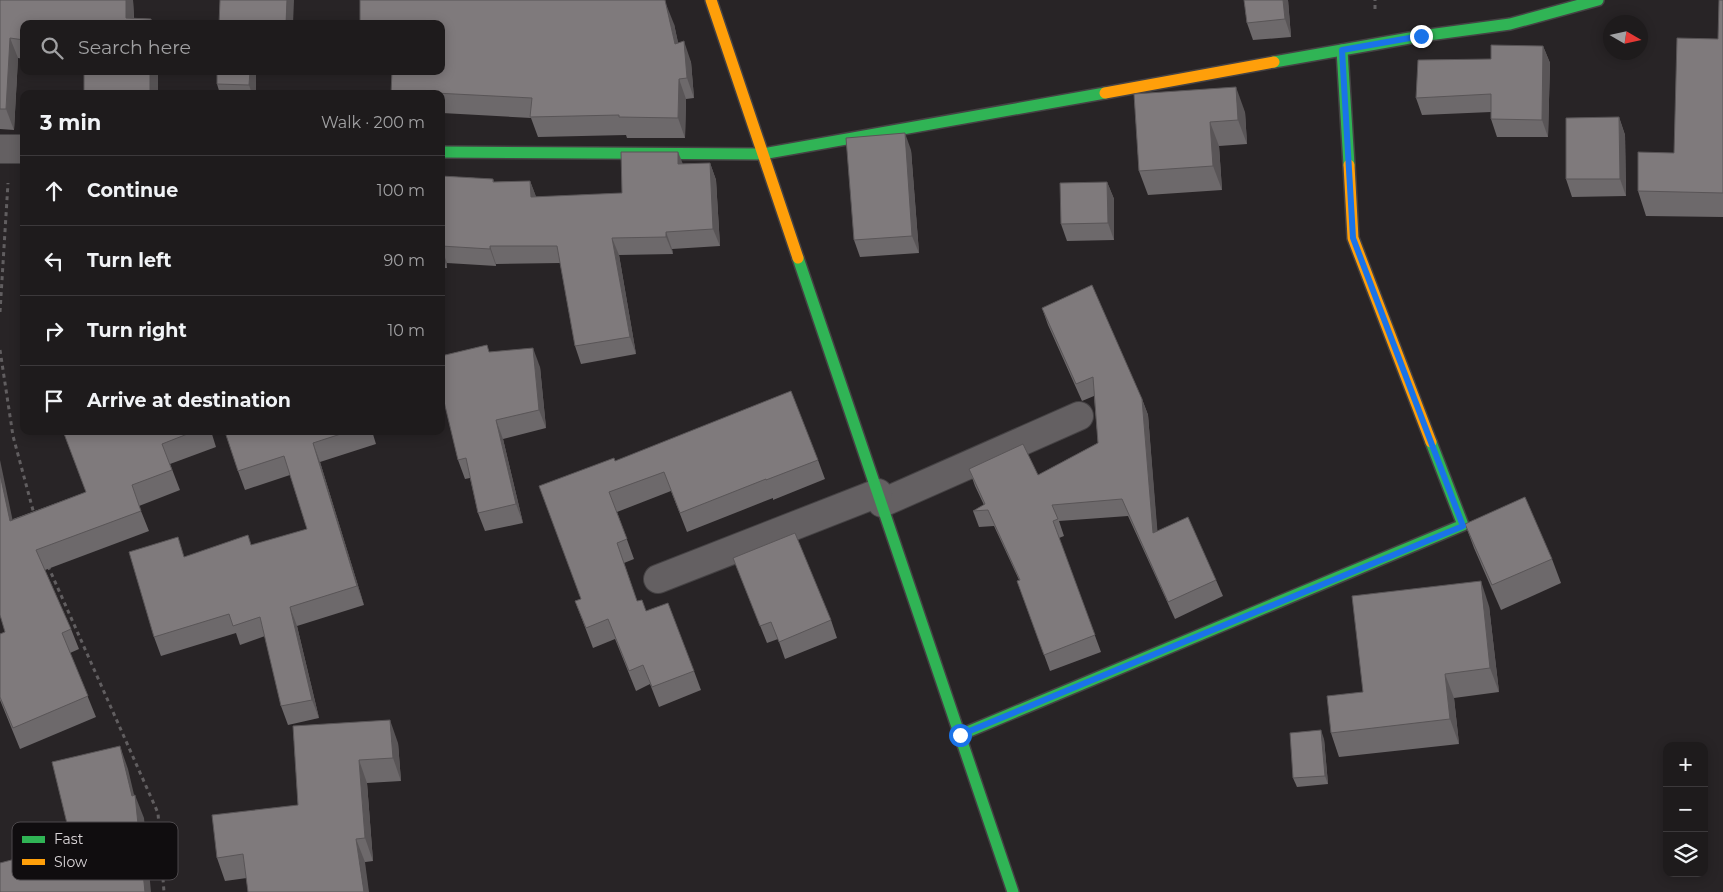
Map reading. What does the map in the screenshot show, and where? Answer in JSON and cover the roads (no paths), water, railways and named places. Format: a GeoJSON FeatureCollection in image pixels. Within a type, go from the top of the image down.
{"type":"FeatureCollection","features":[{"type":"Feature","properties":{"kind":"street"},"geometry":{"type":"LineString","coordinates":[[712,0],[762,154],[1013,892]]}},
{"type":"Feature","properties":{"kind":"street"},"geometry":{"type":"LineString","coordinates":[[445,152],[762,154],[1421,36],[1510,24],[1598,0]]}},
{"type":"Feature","properties":{"kind":"street"},"geometry":{"type":"LineString","coordinates":[[960,735],[1463,526],[1353,238],[1342,50]]}},
{"type":"Feature","properties":{"kind":"street"},"geometry":{"type":"LineString","coordinates":[[658,579],[880,498],[1079,416]]}}]}
